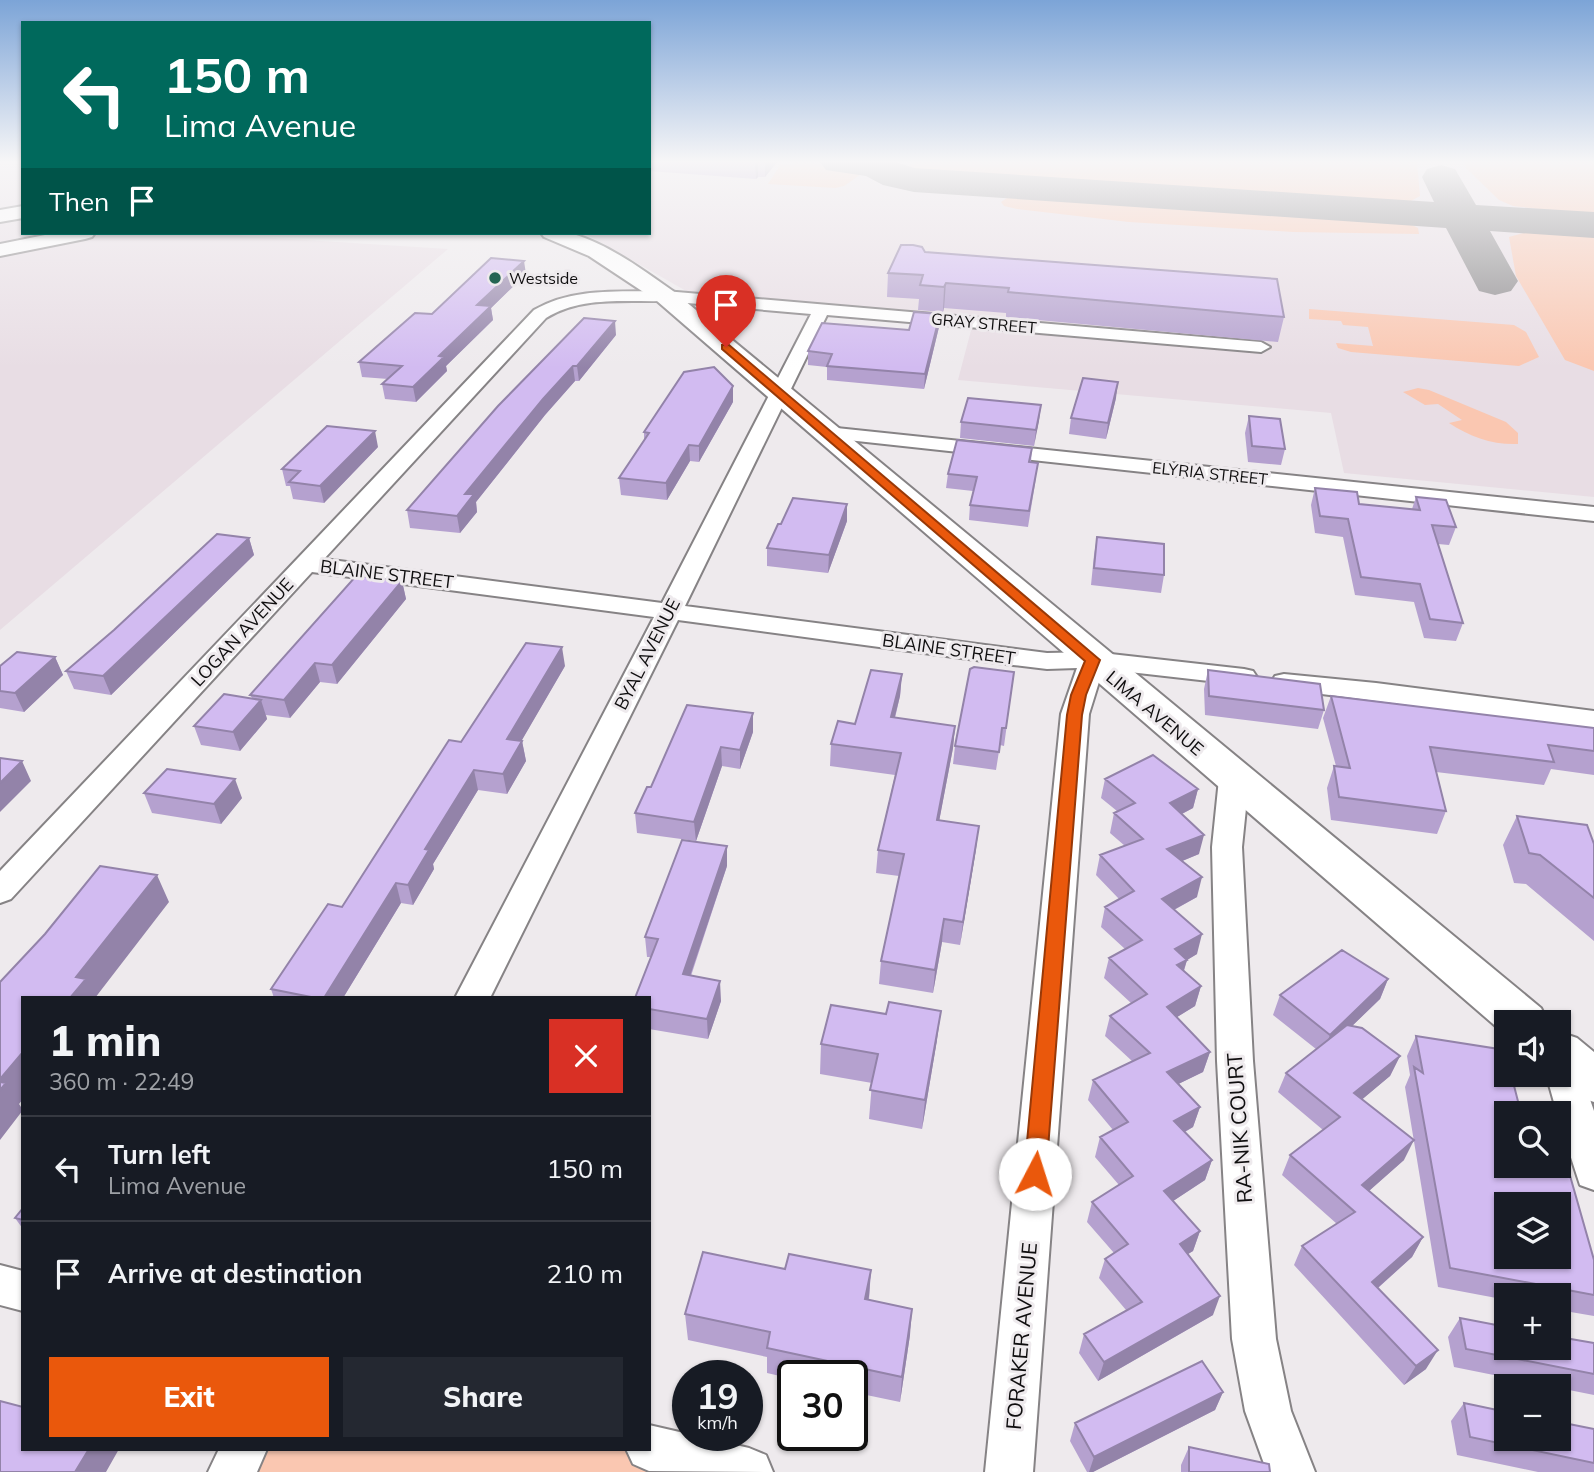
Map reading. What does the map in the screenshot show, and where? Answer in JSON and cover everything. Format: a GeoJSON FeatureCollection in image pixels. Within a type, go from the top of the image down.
{"type":"FeatureCollection","features":[{"type":"Feature","properties":{"kind":"main road"},"geometry":{"type":"LineString","coordinates":[[0,250],[75,235]]}},
{"type":"Feature","properties":{"kind":"main road","name":"LIMA AVENUE"},"geometry":{"type":"LineString","coordinates":[[558,235],[574,240],[617,262],[665,296],[1510,1010]]}},
{"type":"Feature","properties":{"kind":"main road"},"geometry":{"type":"LineString","coordinates":[[1571,1061],[1594,1081]]}},
{"type":"Feature","properties":{"kind":"street","name":"GRAY STREET"},"geometry":{"type":"LineString","coordinates":[[665,296],[1261,347]]}},
{"type":"Feature","properties":{"kind":"street","name":"LOGAN AVENUE"},"geometry":{"type":"LineString","coordinates":[[0,891],[548,308],[564,301],[665,296]]}},
{"type":"Feature","properties":{"kind":"street","name":"BYAL AVENUE"},"geometry":{"type":"LineString","coordinates":[[473,996],[781,394],[821,310]]}},
{"type":"Feature","properties":{"kind":"street","name":"ELYRIA STREET"},"geometry":{"type":"LineString","coordinates":[[827,433],[1594,513]]}},
{"type":"Feature","properties":{"kind":"street","name":"BLAINE STREET"},"geometry":{"type":"LineString","coordinates":[[305,564],[1013,657],[1047,661],[1093,660],[1376,691],[1594,720]]}},
{"type":"Feature","properties":{"kind":"street","name":"FORAKER AVENUE"},"geometry":{"type":"LineString","coordinates":[[1009,1472],[1075,715],[1079,695],[1093,660]]}},
{"type":"Feature","properties":{"kind":"street","name":"RA-NIK COURT"},"geometry":{"type":"LineString","coordinates":[[1234,779],[1227,847],[1228,887],[1235,1062],[1254,1339],[1268,1411],[1291,1472]]}},
{"type":"Feature","properties":{"kind":"street"},"geometry":{"type":"LineString","coordinates":[[1571,1050],[1594,1049]]}},
{"type":"Feature","properties":{"kind":"street"},"geometry":{"type":"LineString","coordinates":[[1568,1087],[1594,1173]]}},
{"type":"Feature","properties":{"kind":"street"},"geometry":{"type":"LineString","coordinates":[[0,1285],[21,1290]]}},
{"type":"Feature","properties":{"kind":"street"},"geometry":{"type":"LineString","coordinates":[[651,1448],[749,1472]]}},
{"type":"Feature","properties":{"kind":"street"},"geometry":{"type":"LineString","coordinates":[[232,1472],[243,1451]]}},
{"type":"Feature","properties":{"kind":"shaded area"},"geometry":{"type":"Polygon","coordinates":[[[0,231],[21,231],[21,235],[238,235],[448,249],[0,630],[0,231]]]}},
{"type":"Feature","properties":{"kind":"shaded area"},"geometry":{"type":"Polygon","coordinates":[[[651,231],[1594,231],[1594,497],[1344,473],[1331,413],[958,380],[974,319],[695,296],[588,235],[651,235],[651,231]]]}},
{"type":"Feature","properties":{"kind":"shaded area"},"geometry":{"type":"Polygon","coordinates":[[[1272,231],[1418,231],[1419,234],[1272,231]]]}},
{"type":"Feature","properties":{"kind":"shaded area"},"geometry":{"type":"Polygon","coordinates":[[[1530,231],[1594,233],[1594,371],[1565,360],[1516,276],[1509,237],[1530,231]]]}},
{"type":"Feature","properties":{"kind":"shaded area"},"geometry":{"type":"Polygon","coordinates":[[[1309,309],[1514,325],[1526,332],[1539,357],[1519,366],[1351,352],[1338,348],[1336,343],[1373,346],[1368,327],[1343,325],[1341,321],[1309,319],[1309,309]]]}},
{"type":"Feature","properties":{"kind":"shaded area"},"geometry":{"type":"Polygon","coordinates":[[[1418,388],[1506,422],[1518,433],[1518,444],[1491,441],[1457,428],[1449,423],[1462,420],[1438,404],[1425,405],[1403,392],[1418,388]]]}},
{"type":"Feature","properties":{"kind":"shaded area"},"geometry":{"type":"Polygon","coordinates":[[[651,1444],[763,1472],[232,1472],[243,1451],[651,1451],[651,1444]]]}},
{"type":"Feature","properties":{"kind":"building"},"geometry":{"type":"Polygon","coordinates":[[[901,245],[922,247],[925,252],[1277,279],[1284,317],[1008,292],[1009,288],[946,283],[944,287],[920,285],[923,275],[888,273],[901,245]]]}},
{"type":"Feature","properties":{"kind":"building"},"geometry":{"type":"Polygon","coordinates":[[[491,258],[524,261],[477,305],[491,306],[439,356],[444,357],[413,387],[382,384],[402,366],[359,362],[415,313],[432,314],[491,258]]]}},
{"type":"Feature","properties":{"kind":"building"},"geometry":{"type":"Polygon","coordinates":[[[914,312],[940,314],[925,374],[827,366],[832,354],[808,351],[822,323],[909,330],[914,312]]]}},
{"type":"Feature","properties":{"kind":"building"},"geometry":{"type":"Polygon","coordinates":[[[584,318],[615,321],[577,366],[573,366],[543,399],[465,494],[474,494],[457,516],[407,510],[498,406],[584,318]]]}},
{"type":"Feature","properties":{"kind":"building"},"geometry":{"type":"Polygon","coordinates":[[[714,367],[733,386],[699,446],[689,445],[666,483],[619,478],[649,433],[644,432],[684,372],[714,367]]]}},
{"type":"Feature","properties":{"kind":"building"},"geometry":{"type":"Polygon","coordinates":[[[1083,378],[1118,382],[1108,423],[1071,418],[1083,378]]]}},
{"type":"Feature","properties":{"kind":"building"},"geometry":{"type":"Polygon","coordinates":[[[968,398],[1041,405],[1036,430],[961,422],[968,398]]]}},
{"type":"Feature","properties":{"kind":"building"},"geometry":{"type":"Polygon","coordinates":[[[1249,416],[1280,419],[1285,449],[1252,446],[1249,416]]]}},
{"type":"Feature","properties":{"kind":"building"},"geometry":{"type":"Polygon","coordinates":[[[327,426],[375,431],[320,486],[289,482],[300,471],[282,469],[327,426]]]}},
{"type":"Feature","properties":{"kind":"building"},"geometry":{"type":"Polygon","coordinates":[[[957,440],[1032,448],[1029,462],[1038,463],[1029,511],[970,505],[977,477],[948,474],[957,440]]]}},
{"type":"Feature","properties":{"kind":"building"},"geometry":{"type":"Polygon","coordinates":[[[1315,488],[1357,492],[1359,504],[1420,510],[1416,497],[1446,500],[1456,527],[1432,525],[1463,623],[1430,619],[1420,584],[1361,577],[1348,519],[1320,516],[1315,488]]]}},
{"type":"Feature","properties":{"kind":"building"},"geometry":{"type":"Polygon","coordinates":[[[793,498],[847,504],[829,555],[767,548],[793,498]]]}},
{"type":"Feature","properties":{"kind":"building"},"geometry":{"type":"Polygon","coordinates":[[[217,534],[249,538],[103,676],[66,671],[114,630],[217,534]]]}},
{"type":"Feature","properties":{"kind":"building"},"geometry":{"type":"Polygon","coordinates":[[[1097,537],[1164,544],[1164,575],[1094,568],[1097,537]]]}},
{"type":"Feature","properties":{"kind":"building"},"geometry":{"type":"Polygon","coordinates":[[[356,576],[402,581],[332,665],[315,663],[284,700],[250,695],[356,576]]]}},
{"type":"Feature","properties":{"kind":"building"},"geometry":{"type":"Polygon","coordinates":[[[526,643],[562,647],[507,739],[522,741],[503,774],[474,770],[425,849],[429,850],[408,885],[396,883],[325,996],[306,996],[271,989],[328,904],[342,907],[449,740],[461,742],[526,643]]]}},
{"type":"Feature","properties":{"kind":"building"},"geometry":{"type":"Polygon","coordinates":[[[17,652],[55,657],[15,693],[0,691],[0,666],[17,652]]]}},
{"type":"Feature","properties":{"kind":"building"},"geometry":{"type":"Polygon","coordinates":[[[974,667],[1014,672],[1006,728],[1002,728],[999,752],[955,746],[970,669],[974,667]]]}},
{"type":"Feature","properties":{"kind":"building"},"geometry":{"type":"Polygon","coordinates":[[[871,670],[902,674],[891,717],[955,726],[937,820],[979,826],[963,922],[944,919],[935,970],[881,961],[904,854],[878,850],[901,753],[831,744],[838,721],[855,724],[871,670]]]}},
{"type":"Feature","properties":{"kind":"building"},"geometry":{"type":"Polygon","coordinates":[[[1208,670],[1320,684],[1324,710],[1209,696],[1208,670]]]}},
{"type":"Feature","properties":{"kind":"building"},"geometry":{"type":"Polygon","coordinates":[[[224,694],[261,700],[233,732],[194,726],[224,694]]]}},
{"type":"Feature","properties":{"kind":"building"},"geometry":{"type":"Polygon","coordinates":[[[1331,696],[1594,728],[1594,751],[1548,745],[1554,762],[1430,747],[1446,811],[1339,797],[1334,766],[1350,768],[1331,696]]]}},
{"type":"Feature","properties":{"kind":"building"},"geometry":{"type":"Polygon","coordinates":[[[687,705],[753,713],[740,750],[721,747],[694,822],[635,813],[647,787],[651,787],[687,705]]]}},
{"type":"Feature","properties":{"kind":"building"},"geometry":{"type":"Polygon","coordinates":[[[1153,755],[1198,789],[1170,803],[1204,835],[1167,849],[1202,877],[1162,899],[1202,934],[1175,949],[1187,960],[1177,965],[1201,986],[1167,1007],[1210,1052],[1167,1072],[1200,1107],[1174,1121],[1212,1160],[1164,1191],[1200,1231],[1180,1244],[1220,1296],[1104,1362],[1084,1334],[1142,1302],[1105,1259],[1128,1244],[1092,1202],[1133,1176],[1100,1137],[1128,1122],[1093,1080],[1150,1053],[1110,1016],[1147,994],[1109,958],[1142,940],[1105,907],[1134,891],[1100,855],[1143,839],[1114,813],[1135,803],[1105,779],[1153,755]]]}},
{"type":"Feature","properties":{"kind":"building"},"geometry":{"type":"Polygon","coordinates":[[[0,758],[22,761],[0,783],[0,758]]]}},
{"type":"Feature","properties":{"kind":"building"},"geometry":{"type":"Polygon","coordinates":[[[167,769],[235,779],[214,804],[144,793],[167,769]]]}},
{"type":"Feature","properties":{"kind":"building"},"geometry":{"type":"Polygon","coordinates":[[[1517,816],[1587,825],[1594,844],[1594,898],[1540,855],[1529,853],[1517,816]]]}},
{"type":"Feature","properties":{"kind":"building"},"geometry":{"type":"Polygon","coordinates":[[[682,840],[727,846],[683,974],[720,981],[707,1019],[651,1009],[651,996],[636,996],[658,939],[645,937],[682,840]]]}},
{"type":"Feature","properties":{"kind":"building"},"geometry":{"type":"Polygon","coordinates":[[[100,866],[157,875],[76,977],[86,979],[72,996],[21,996],[21,1054],[0,1079],[0,982],[45,934],[100,866]]]}},
{"type":"Feature","properties":{"kind":"building"},"geometry":{"type":"Polygon","coordinates":[[[1342,950],[1388,979],[1330,1035],[1280,995],[1342,950]]]}},
{"type":"Feature","properties":{"kind":"building"},"geometry":{"type":"Polygon","coordinates":[[[889,1002],[941,1011],[925,1100],[870,1090],[878,1054],[821,1044],[831,1005],[886,1014],[889,1002]]]}},
{"type":"Feature","properties":{"kind":"building"},"geometry":{"type":"Polygon","coordinates":[[[1347,1025],[1362,1028],[1400,1056],[1354,1093],[1414,1140],[1362,1185],[1423,1237],[1372,1282],[1438,1350],[1416,1366],[1302,1246],[1355,1212],[1290,1155],[1340,1117],[1286,1073],[1347,1025]]]}},
{"type":"Feature","properties":{"kind":"building"},"geometry":{"type":"Polygon","coordinates":[[[1416,1036],[1494,1048],[1494,1087],[1514,1087],[1518,1101],[1494,1101],[1494,1178],[1571,1178],[1594,1260],[1594,1295],[1571,1291],[1571,1283],[1530,1283],[1450,1268],[1414,1067],[1423,1073],[1416,1036]]]}},
{"type":"Feature","properties":{"kind":"building"},"geometry":{"type":"Polygon","coordinates":[[[703,1252],[785,1269],[789,1254],[871,1270],[865,1299],[912,1309],[902,1377],[868,1370],[868,1360],[823,1360],[767,1348],[770,1332],[685,1314],[703,1252]]]}},
{"type":"Feature","properties":{"kind":"building"},"geometry":{"type":"Polygon","coordinates":[[[1460,1318],[1494,1325],[1494,1354],[1466,1349],[1460,1318]]]}},
{"type":"Feature","properties":{"kind":"building"},"geometry":{"type":"Polygon","coordinates":[[[1571,1339],[1594,1343],[1594,1374],[1522,1360],[1571,1360],[1571,1339]]]}},
{"type":"Feature","properties":{"kind":"building"},"geometry":{"type":"Polygon","coordinates":[[[1202,1361],[1223,1392],[1094,1457],[1075,1423],[1202,1361]]]}},
{"type":"Feature","properties":{"kind":"building"},"geometry":{"type":"Polygon","coordinates":[[[0,1401],[21,1406],[21,1451],[88,1451],[75,1472],[0,1472],[0,1401]]]}},
{"type":"Feature","properties":{"kind":"building"},"geometry":{"type":"Polygon","coordinates":[[[1464,1403],[1494,1409],[1494,1442],[1470,1437],[1464,1403]]]}},
{"type":"Feature","properties":{"kind":"building"},"geometry":{"type":"Polygon","coordinates":[[[1571,1424],[1594,1429],[1594,1463],[1537,1451],[1571,1451],[1571,1424]]]}},
{"type":"Feature","properties":{"kind":"building"},"geometry":{"type":"Polygon","coordinates":[[[1189,1447],[1269,1464],[1270,1472],[1189,1472],[1189,1447]]]}},
{"type":"Feature","properties":{"kind":"taxiway"},"geometry":{"type":"LineString","coordinates":[[1469,231],[1495,281]]}},
{"type":"Feature","properties":{"kind":"place","name":"Westside"},"geometry":{"type":"Point","coordinates":[495,278]}},
{"type":"Feature","properties":{"kind":"route"},"geometry":{"type":"LineString","coordinates":[[726,347],[1093,660],[1079,695],[1075,715],[1035,1174]]}}]}
